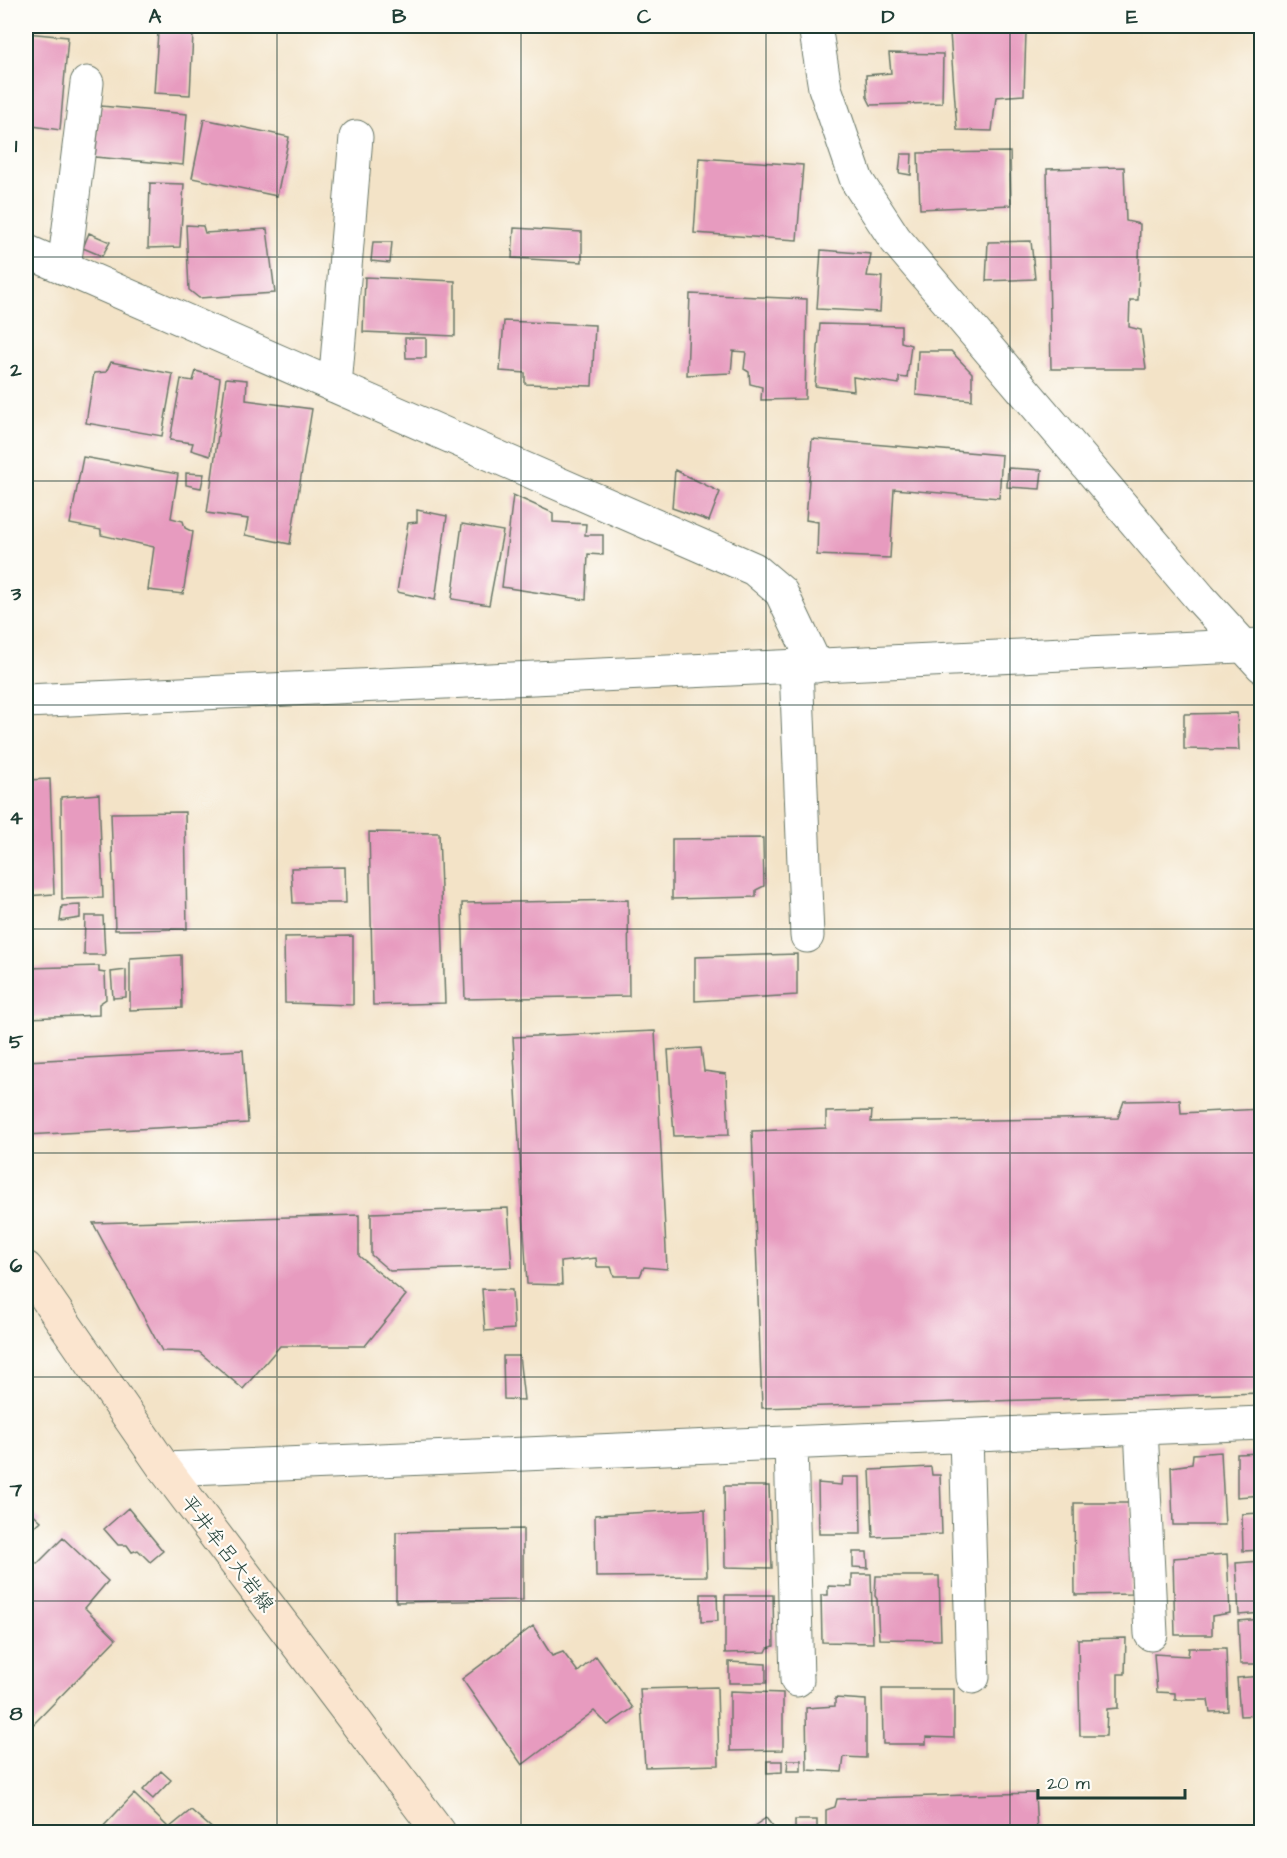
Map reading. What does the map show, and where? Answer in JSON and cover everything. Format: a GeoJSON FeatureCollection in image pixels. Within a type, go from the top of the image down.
{"type":"FeatureCollection","features":[{"type":"Feature","properties":{"kind":"main road","name":"平井牟呂大岩線"},"geometry":{"type":"LineString","coordinates":[[26,1268],[165,1469],[439,1833]]}},
{"type":"Feature","properties":{"kind":"street"},"geometry":{"type":"LineString","coordinates":[[814,26],[825,88],[857,181],[895,239],[1200,598],[1255,652]]}},
{"type":"Feature","properties":{"kind":"street"},"geometry":{"type":"LineString","coordinates":[[64,268],[87,83]]}},
{"type":"Feature","properties":{"kind":"street"},"geometry":{"type":"LineString","coordinates":[[335,386],[356,137]]}},
{"type":"Feature","properties":{"kind":"street"},"geometry":{"type":"LineString","coordinates":[[26,251],[754,569],[781,592],[806,666],[807,936]]}},
{"type":"Feature","properties":{"kind":"street"},"geometry":{"type":"LineString","coordinates":[[26,701],[806,666],[1255,652]]}},
{"type":"Feature","properties":{"kind":"street"},"geometry":{"type":"LineString","coordinates":[[165,1469],[1262,1423]]}},
{"type":"Feature","properties":{"kind":"street"},"geometry":{"type":"LineString","coordinates":[[1141,1428],[1151,1634]]}},
{"type":"Feature","properties":{"kind":"street"},"geometry":{"type":"LineString","coordinates":[[966,1436],[973,1677]]}},
{"type":"Feature","properties":{"kind":"street"},"geometry":{"type":"LineString","coordinates":[[791,1443],[797,1680]]}},
{"type":"Feature","properties":{"kind":"building"},"geometry":{"type":"Polygon","coordinates":[[[158,32],[193,33],[190,95],[154,93],[158,32]]]}},
{"type":"Feature","properties":{"kind":"building"},"geometry":{"type":"Polygon","coordinates":[[[1026,32],[1024,95],[996,97],[992,131],[957,130],[950,33],[1026,32]]]}},
{"type":"Feature","properties":{"kind":"building"},"geometry":{"type":"Polygon","coordinates":[[[26,33],[68,37],[60,130],[26,125],[31,83],[26,82],[26,33]]]}},
{"type":"Feature","properties":{"kind":"building"},"geometry":{"type":"Polygon","coordinates":[[[889,53],[943,54],[942,103],[871,105],[867,97],[866,75],[891,73],[889,53]]]}},
{"type":"Feature","properties":{"kind":"building"},"geometry":{"type":"Polygon","coordinates":[[[101,106],[187,114],[183,165],[95,157],[101,106]]]}},
{"type":"Feature","properties":{"kind":"building"},"geometry":{"type":"Polygon","coordinates":[[[204,119],[289,137],[277,196],[192,178],[204,119]]]}},
{"type":"Feature","properties":{"kind":"building"},"geometry":{"type":"Polygon","coordinates":[[[1010,152],[1011,205],[920,209],[918,153],[1010,152]]]}},
{"type":"Feature","properties":{"kind":"building"},"geometry":{"type":"Polygon","coordinates":[[[901,154],[912,154],[911,175],[899,173],[901,154]]]}},
{"type":"Feature","properties":{"kind":"building"},"geometry":{"type":"Polygon","coordinates":[[[699,158],[803,165],[797,240],[694,233],[699,158]]]}},
{"type":"Feature","properties":{"kind":"building"},"geometry":{"type":"Polygon","coordinates":[[[1124,167],[1126,221],[1140,224],[1138,300],[1130,300],[1129,327],[1141,330],[1146,369],[1051,369],[1047,169],[1124,167]]]}},
{"type":"Feature","properties":{"kind":"building"},"geometry":{"type":"Polygon","coordinates":[[[150,183],[184,184],[180,247],[148,248],[150,183]]]}},
{"type":"Feature","properties":{"kind":"building"},"geometry":{"type":"Polygon","coordinates":[[[186,225],[203,226],[205,233],[267,229],[275,293],[199,298],[189,290],[186,225]]]}},
{"type":"Feature","properties":{"kind":"building"},"geometry":{"type":"Polygon","coordinates":[[[514,228],[582,232],[582,262],[512,258],[514,228]]]}},
{"type":"Feature","properties":{"kind":"building"},"geometry":{"type":"Polygon","coordinates":[[[89,233],[110,242],[102,256],[83,248],[89,233]]]}},
{"type":"Feature","properties":{"kind":"building"},"geometry":{"type":"Polygon","coordinates":[[[1031,241],[1035,279],[986,281],[988,242],[1031,241]]]}},
{"type":"Feature","properties":{"kind":"building"},"geometry":{"type":"Polygon","coordinates":[[[373,242],[392,242],[390,263],[371,261],[373,242]]]}},
{"type":"Feature","properties":{"kind":"building"},"geometry":{"type":"Polygon","coordinates":[[[821,250],[871,254],[867,276],[882,277],[880,312],[817,309],[821,250]]]}},
{"type":"Feature","properties":{"kind":"building"},"geometry":{"type":"Polygon","coordinates":[[[365,277],[455,281],[455,336],[363,332],[365,277]]]}},
{"type":"Feature","properties":{"kind":"building"},"geometry":{"type":"Polygon","coordinates":[[[690,294],[807,299],[805,399],[761,400],[762,387],[750,384],[749,372],[744,369],[746,352],[733,351],[731,373],[687,375],[690,294]]]}},
{"type":"Feature","properties":{"kind":"building"},"geometry":{"type":"Polygon","coordinates":[[[504,321],[595,325],[592,386],[525,384],[525,373],[500,371],[504,321]]]}},
{"type":"Feature","properties":{"kind":"building"},"geometry":{"type":"Polygon","coordinates":[[[820,324],[901,326],[901,342],[911,345],[907,378],[899,377],[899,384],[853,377],[854,391],[815,386],[820,324]]]}},
{"type":"Feature","properties":{"kind":"building"},"geometry":{"type":"Polygon","coordinates":[[[405,338],[426,338],[426,358],[406,358],[405,338]]]}},
{"type":"Feature","properties":{"kind":"building"},"geometry":{"type":"Polygon","coordinates":[[[918,351],[951,351],[972,373],[972,400],[916,395],[918,351]]]}},
{"type":"Feature","properties":{"kind":"building"},"geometry":{"type":"Polygon","coordinates":[[[111,362],[173,374],[162,436],[86,423],[94,373],[106,372],[111,362]]]}},
{"type":"Feature","properties":{"kind":"building"},"geometry":{"type":"Polygon","coordinates":[[[196,371],[220,378],[210,456],[191,450],[193,443],[170,440],[181,379],[193,381],[196,371]]]}},
{"type":"Feature","properties":{"kind":"building"},"geometry":{"type":"Polygon","coordinates":[[[226,378],[247,380],[246,400],[312,409],[290,544],[245,535],[248,519],[207,513],[226,378]]]}},
{"type":"Feature","properties":{"kind":"building"},"geometry":{"type":"Polygon","coordinates":[[[812,439],[1002,455],[999,498],[894,489],[890,558],[817,555],[818,522],[806,520],[812,439]]]}},
{"type":"Feature","properties":{"kind":"building"},"geometry":{"type":"Polygon","coordinates":[[[83,457],[178,474],[171,518],[183,521],[185,528],[193,532],[183,594],[148,590],[154,547],[101,535],[101,530],[70,524],[83,457]]]}},
{"type":"Feature","properties":{"kind":"building"},"geometry":{"type":"Polygon","coordinates":[[[1008,468],[1042,470],[1040,489],[1007,487],[1008,468]]]}},
{"type":"Feature","properties":{"kind":"building"},"geometry":{"type":"Polygon","coordinates":[[[675,470],[720,492],[709,521],[672,508],[675,470]]]}},
{"type":"Feature","properties":{"kind":"building"},"geometry":{"type":"Polygon","coordinates":[[[186,473],[204,474],[201,488],[186,485],[186,473]]]}},
{"type":"Feature","properties":{"kind":"building"},"geometry":{"type":"Polygon","coordinates":[[[513,495],[553,513],[553,522],[586,524],[585,535],[603,535],[603,555],[588,554],[586,600],[502,587],[513,495]]]}},
{"type":"Feature","properties":{"kind":"building"},"geometry":{"type":"Polygon","coordinates":[[[417,510],[447,516],[435,600],[397,592],[408,523],[417,522],[417,510]]]}},
{"type":"Feature","properties":{"kind":"building"},"geometry":{"type":"Polygon","coordinates":[[[462,524],[503,531],[489,605],[452,599],[462,524]]]}},
{"type":"Feature","properties":{"kind":"building"},"geometry":{"type":"Polygon","coordinates":[[[1237,713],[1239,750],[1184,749],[1184,714],[1237,713]]]}},
{"type":"Feature","properties":{"kind":"building"},"geometry":{"type":"Polygon","coordinates":[[[50,779],[54,894],[26,896],[26,780],[50,779]]]}},
{"type":"Feature","properties":{"kind":"building"},"geometry":{"type":"Polygon","coordinates":[[[99,794],[103,898],[62,899],[61,797],[99,794]]]}},
{"type":"Feature","properties":{"kind":"building"},"geometry":{"type":"Polygon","coordinates":[[[185,812],[187,929],[115,930],[111,813],[185,812]]]}},
{"type":"Feature","properties":{"kind":"building"},"geometry":{"type":"Polygon","coordinates":[[[369,832],[439,833],[445,1003],[373,1005],[369,832]]]}},
{"type":"Feature","properties":{"kind":"building"},"geometry":{"type":"Polygon","coordinates":[[[763,838],[764,886],[756,890],[756,897],[672,899],[672,839],[763,838]]]}},
{"type":"Feature","properties":{"kind":"building"},"geometry":{"type":"Polygon","coordinates":[[[345,867],[346,903],[293,903],[291,868],[345,867]]]}},
{"type":"Feature","properties":{"kind":"building"},"geometry":{"type":"Polygon","coordinates":[[[628,900],[629,996],[465,999],[462,903],[628,900]]]}},
{"type":"Feature","properties":{"kind":"building"},"geometry":{"type":"Polygon","coordinates":[[[80,905],[80,918],[60,921],[62,906],[80,905]]]}},
{"type":"Feature","properties":{"kind":"building"},"geometry":{"type":"Polygon","coordinates":[[[85,916],[103,916],[105,955],[84,955],[85,916]]]}},
{"type":"Feature","properties":{"kind":"building"},"geometry":{"type":"Polygon","coordinates":[[[353,936],[353,1005],[285,1003],[284,937],[353,936]]]}},
{"type":"Feature","properties":{"kind":"building"},"geometry":{"type":"Polygon","coordinates":[[[797,954],[797,995],[695,1001],[695,957],[797,954]]]}},
{"type":"Feature","properties":{"kind":"building"},"geometry":{"type":"Polygon","coordinates":[[[181,955],[182,1008],[130,1010],[130,958],[181,955]]]}},
{"type":"Feature","properties":{"kind":"building"},"geometry":{"type":"Polygon","coordinates":[[[99,966],[99,972],[105,973],[106,999],[99,1004],[99,1015],[29,1018],[29,968],[99,966]]]}},
{"type":"Feature","properties":{"kind":"building"},"geometry":{"type":"Polygon","coordinates":[[[126,970],[126,997],[113,998],[111,972],[126,970]]]}},
{"type":"Feature","properties":{"kind":"building"},"geometry":{"type":"Polygon","coordinates":[[[655,1031],[667,1269],[644,1267],[640,1276],[614,1276],[611,1267],[597,1267],[596,1258],[561,1262],[562,1285],[527,1284],[513,1037],[655,1031]]]}},
{"type":"Feature","properties":{"kind":"building"},"geometry":{"type":"Polygon","coordinates":[[[701,1048],[704,1071],[726,1074],[729,1135],[674,1136],[668,1050],[701,1048]]]}},
{"type":"Feature","properties":{"kind":"building"},"geometry":{"type":"Polygon","coordinates":[[[243,1050],[248,1123],[26,1135],[26,1061],[243,1050]]]}},
{"type":"Feature","properties":{"kind":"building"},"geometry":{"type":"Polygon","coordinates":[[[1180,1100],[1181,1113],[1262,1109],[1262,1393],[762,1408],[752,1131],[826,1128],[826,1112],[872,1111],[871,1122],[1118,1118],[1124,1101],[1180,1100]]]}},
{"type":"Feature","properties":{"kind":"building"},"geometry":{"type":"Polygon","coordinates":[[[508,1208],[512,1267],[390,1271],[371,1255],[371,1213],[508,1208]]]}},
{"type":"Feature","properties":{"kind":"building"},"geometry":{"type":"Polygon","coordinates":[[[359,1215],[359,1256],[406,1295],[365,1346],[280,1346],[243,1389],[199,1352],[162,1351],[93,1223],[359,1215]]]}},
{"type":"Feature","properties":{"kind":"building"},"geometry":{"type":"Polygon","coordinates":[[[482,1289],[512,1290],[514,1329],[485,1331],[482,1289]]]}},
{"type":"Feature","properties":{"kind":"building"},"geometry":{"type":"Polygon","coordinates":[[[503,1356],[519,1356],[524,1400],[504,1399],[503,1356]]]}},
{"type":"Feature","properties":{"kind":"building"},"geometry":{"type":"Polygon","coordinates":[[[1221,1452],[1225,1525],[1173,1525],[1171,1467],[1192,1464],[1193,1454],[1221,1452]]]}},
{"type":"Feature","properties":{"kind":"building"},"geometry":{"type":"Polygon","coordinates":[[[1262,1453],[1262,1495],[1237,1497],[1237,1454],[1262,1453]]]}},
{"type":"Feature","properties":{"kind":"building"},"geometry":{"type":"Polygon","coordinates":[[[931,1467],[932,1475],[940,1475],[942,1534],[873,1537],[870,1470],[931,1467]]]}},
{"type":"Feature","properties":{"kind":"building"},"geometry":{"type":"Polygon","coordinates":[[[842,1477],[860,1477],[861,1534],[819,1534],[818,1483],[841,1485],[842,1477]]]}},
{"type":"Feature","properties":{"kind":"building"},"geometry":{"type":"Polygon","coordinates":[[[724,1486],[769,1486],[772,1568],[725,1567],[724,1486]]]}},
{"type":"Feature","properties":{"kind":"building"},"geometry":{"type":"Polygon","coordinates":[[[1074,1503],[1130,1503],[1132,1594],[1075,1595],[1074,1503]]]}},
{"type":"Feature","properties":{"kind":"building"},"geometry":{"type":"Polygon","coordinates":[[[26,1507],[41,1521],[26,1535],[26,1507]]]}},
{"type":"Feature","properties":{"kind":"building"},"geometry":{"type":"Polygon","coordinates":[[[128,1508],[163,1551],[150,1562],[138,1550],[132,1552],[127,1545],[118,1545],[104,1529],[128,1508]]]}},
{"type":"Feature","properties":{"kind":"building"},"geometry":{"type":"Polygon","coordinates":[[[705,1509],[707,1576],[596,1577],[595,1515],[705,1509]]]}},
{"type":"Feature","properties":{"kind":"building"},"geometry":{"type":"Polygon","coordinates":[[[1262,1513],[1262,1550],[1243,1551],[1242,1514],[1262,1513]]]}},
{"type":"Feature","properties":{"kind":"building"},"geometry":{"type":"Polygon","coordinates":[[[523,1529],[523,1600],[396,1602],[396,1532],[523,1529]]]}},
{"type":"Feature","properties":{"kind":"building"},"geometry":{"type":"Polygon","coordinates":[[[63,1538],[108,1581],[85,1608],[116,1639],[26,1732],[26,1554],[37,1564],[63,1538]]]}},
{"type":"Feature","properties":{"kind":"building"},"geometry":{"type":"Polygon","coordinates":[[[853,1552],[867,1552],[868,1568],[853,1567],[853,1552]]]}},
{"type":"Feature","properties":{"kind":"building"},"geometry":{"type":"Polygon","coordinates":[[[1227,1554],[1230,1613],[1212,1616],[1212,1635],[1175,1635],[1173,1558],[1227,1554]]]}},
{"type":"Feature","properties":{"kind":"building"},"geometry":{"type":"Polygon","coordinates":[[[1262,1561],[1262,1613],[1239,1615],[1236,1563],[1262,1561]]]}},
{"type":"Feature","properties":{"kind":"building"},"geometry":{"type":"Polygon","coordinates":[[[852,1574],[871,1574],[873,1643],[822,1642],[821,1595],[828,1595],[828,1586],[852,1587],[852,1574]]]}},
{"type":"Feature","properties":{"kind":"building"},"geometry":{"type":"Polygon","coordinates":[[[876,1576],[939,1576],[941,1640],[879,1639],[875,1596],[876,1576]]]}},
{"type":"Feature","properties":{"kind":"building"},"geometry":{"type":"Polygon","coordinates":[[[701,1594],[717,1594],[718,1621],[701,1622],[701,1594]]]}},
{"type":"Feature","properties":{"kind":"building"},"geometry":{"type":"Polygon","coordinates":[[[725,1595],[773,1595],[774,1646],[768,1648],[766,1652],[725,1653],[725,1595]]]}},
{"type":"Feature","properties":{"kind":"building"},"geometry":{"type":"Polygon","coordinates":[[[1262,1619],[1262,1664],[1240,1664],[1238,1621],[1262,1619]]]}},
{"type":"Feature","properties":{"kind":"building"},"geometry":{"type":"Polygon","coordinates":[[[533,1626],[552,1656],[563,1652],[578,1672],[596,1656],[633,1708],[608,1725],[594,1711],[522,1765],[462,1679],[533,1626]]]}},
{"type":"Feature","properties":{"kind":"building"},"geometry":{"type":"Polygon","coordinates":[[[1126,1638],[1125,1674],[1118,1674],[1118,1708],[1107,1709],[1106,1736],[1080,1736],[1078,1639],[1126,1638]]]}},
{"type":"Feature","properties":{"kind":"building"},"geometry":{"type":"Polygon","coordinates":[[[1189,1648],[1226,1648],[1228,1711],[1210,1712],[1208,1700],[1175,1700],[1175,1693],[1157,1692],[1154,1654],[1188,1656],[1189,1648]]]}},
{"type":"Feature","properties":{"kind":"building"},"geometry":{"type":"Polygon","coordinates":[[[729,1662],[766,1664],[766,1683],[729,1683],[729,1662]]]}},
{"type":"Feature","properties":{"kind":"building"},"geometry":{"type":"Polygon","coordinates":[[[1262,1676],[1262,1715],[1240,1716],[1237,1678],[1262,1676]]]}},
{"type":"Feature","properties":{"kind":"building"},"geometry":{"type":"Polygon","coordinates":[[[717,1687],[719,1765],[645,1767],[640,1689],[717,1687]]]}},
{"type":"Feature","properties":{"kind":"building"},"geometry":{"type":"Polygon","coordinates":[[[882,1689],[954,1689],[954,1738],[926,1737],[926,1744],[883,1744],[882,1689]]]}},
{"type":"Feature","properties":{"kind":"building"},"geometry":{"type":"Polygon","coordinates":[[[730,1691],[783,1693],[783,1750],[730,1751],[730,1691]]]}},
{"type":"Feature","properties":{"kind":"building"},"geometry":{"type":"Polygon","coordinates":[[[835,1698],[866,1700],[866,1758],[844,1757],[842,1772],[807,1770],[806,1708],[835,1706],[835,1698]]]}},
{"type":"Feature","properties":{"kind":"building"},"geometry":{"type":"Polygon","coordinates":[[[788,1760],[801,1760],[801,1771],[787,1771],[788,1760]]]}},
{"type":"Feature","properties":{"kind":"building"},"geometry":{"type":"Polygon","coordinates":[[[767,1761],[782,1761],[782,1772],[767,1773],[767,1761]]]}},
{"type":"Feature","properties":{"kind":"building"},"geometry":{"type":"Polygon","coordinates":[[[161,1771],[171,1780],[153,1799],[143,1790],[161,1771]]]}},
{"type":"Feature","properties":{"kind":"building"},"geometry":{"type":"Polygon","coordinates":[[[1035,1793],[1037,1832],[826,1832],[826,1810],[835,1807],[837,1799],[1035,1793]]]}},
{"type":"Feature","properties":{"kind":"building"},"geometry":{"type":"Polygon","coordinates":[[[134,1794],[169,1828],[191,1810],[216,1832],[98,1832],[134,1794]]]}},
{"type":"Feature","properties":{"kind":"building"},"geometry":{"type":"Polygon","coordinates":[[[766,1818],[777,1832],[745,1832],[766,1818]]]}},
{"type":"Feature","properties":{"kind":"building"},"geometry":{"type":"Polygon","coordinates":[[[795,1820],[817,1820],[817,1832],[795,1832],[795,1820]]]}}]}
